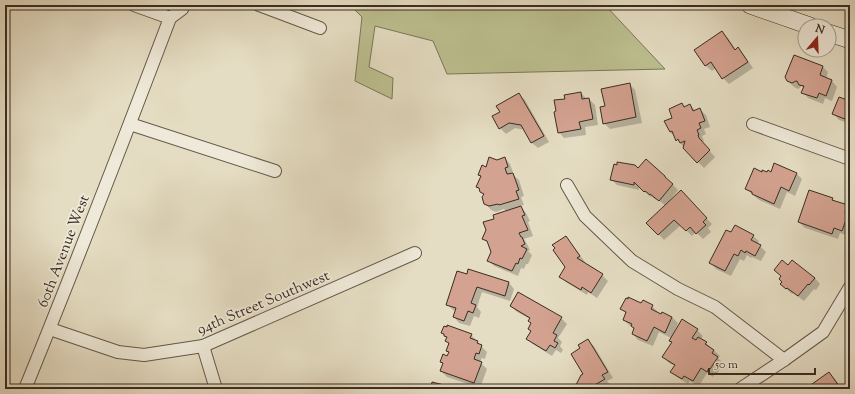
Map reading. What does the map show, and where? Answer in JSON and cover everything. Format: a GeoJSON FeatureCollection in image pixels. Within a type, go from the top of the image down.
{"type":"FeatureCollection","features":[{"type":"Feature","properties":{"kind":"street"},"geometry":{"type":"LineString","coordinates":[[134,5],[170,18]]}},
{"type":"Feature","properties":{"kind":"street","name":"60th Avenue West"},"geometry":{"type":"LineString","coordinates":[[25,389],[50,329],[170,18],[182,9],[184,5]]}},
{"type":"Feature","properties":{"kind":"street"},"geometry":{"type":"LineString","coordinates":[[259,5],[320,28]]}},
{"type":"Feature","properties":{"kind":"street"},"geometry":{"type":"LineString","coordinates":[[750,5],[797,21]]}},
{"type":"Feature","properties":{"kind":"street"},"geometry":{"type":"LineString","coordinates":[[837,36],[850,40]]}},
{"type":"Feature","properties":{"kind":"street"},"geometry":{"type":"LineString","coordinates":[[130,124],[275,171]]}},
{"type":"Feature","properties":{"kind":"street"},"geometry":{"type":"LineString","coordinates":[[753,124],[850,159]]}},
{"type":"Feature","properties":{"kind":"street"},"geometry":{"type":"LineString","coordinates":[[567,184],[585,216],[632,261],[678,288],[715,307],[784,360]]}},
{"type":"Feature","properties":{"kind":"street","name":"94th Street Southwest"},"geometry":{"type":"LineString","coordinates":[[50,329],[118,352],[144,355],[203,346],[415,253]]}},
{"type":"Feature","properties":{"kind":"street"},"geometry":{"type":"LineString","coordinates":[[740,389],[823,332],[850,287]]}},
{"type":"Feature","properties":{"kind":"street"},"geometry":{"type":"LineString","coordinates":[[203,346],[216,389]]}},
{"type":"Feature","properties":{"kind":"green space"},"geometry":{"type":"Polygon","coordinates":[[[350,5],[605,5],[665,69],[447,74],[433,41],[375,26],[369,67],[393,78],[392,99],[355,81],[362,17],[350,5]]]}},
{"type":"Feature","properties":{"kind":"building"},"geometry":{"type":"Polygon","coordinates":[[[722,31],[735,50],[738,47],[748,62],[722,79],[711,62],[705,66],[694,50],[722,31]]]}},
{"type":"Feature","properties":{"kind":"building"},"geometry":{"type":"Polygon","coordinates":[[[794,55],[797,56],[797,58],[802,58],[823,66],[820,75],[832,80],[826,96],[819,93],[817,98],[801,93],[804,86],[799,85],[797,81],[792,83],[787,81],[785,77],[794,55]]]}},
{"type":"Feature","properties":{"kind":"building"},"geometry":{"type":"Polygon","coordinates":[[[630,83],[636,117],[603,124],[600,107],[605,106],[601,89],[630,83]]]}},
{"type":"Feature","properties":{"kind":"building"},"geometry":{"type":"Polygon","coordinates":[[[581,92],[582,99],[589,98],[593,119],[579,122],[581,129],[558,133],[554,112],[556,111],[554,100],[565,99],[564,95],[581,92]]]}},
{"type":"Feature","properties":{"kind":"building"},"geometry":{"type":"Polygon","coordinates":[[[519,93],[544,136],[531,143],[521,125],[509,123],[499,129],[492,116],[500,112],[496,106],[519,93]]]}},
{"type":"Feature","properties":{"kind":"building"},"geometry":{"type":"Polygon","coordinates":[[[839,97],[850,101],[850,121],[832,114],[839,97]]]}},
{"type":"Feature","properties":{"kind":"building"},"geometry":{"type":"Polygon","coordinates":[[[682,103],[684,107],[690,104],[693,111],[700,108],[705,121],[699,123],[701,128],[697,130],[699,138],[710,150],[697,163],[683,148],[685,141],[680,143],[678,139],[676,141],[672,131],[670,132],[664,121],[672,118],[669,109],[682,103]]]}},
{"type":"Feature","properties":{"kind":"building"},"geometry":{"type":"Polygon","coordinates":[[[489,157],[497,160],[505,157],[508,167],[505,168],[507,174],[513,173],[519,190],[516,191],[519,199],[499,205],[489,206],[484,204],[482,197],[484,194],[480,192],[479,188],[476,187],[481,176],[478,175],[482,165],[486,167],[489,157]]]}},
{"type":"Feature","properties":{"kind":"building"},"geometry":{"type":"Polygon","coordinates":[[[646,159],[673,184],[659,201],[645,191],[644,192],[634,182],[634,185],[610,180],[614,164],[617,165],[617,162],[635,165],[638,168],[646,159]]]}},
{"type":"Feature","properties":{"kind":"building"},"geometry":{"type":"Polygon","coordinates":[[[774,163],[797,173],[789,191],[781,187],[774,204],[752,194],[752,192],[745,189],[754,168],[762,172],[762,170],[767,172],[768,170],[771,172],[774,163]]]}},
{"type":"Feature","properties":{"kind":"building"},"geometry":{"type":"Polygon","coordinates":[[[681,190],[707,218],[703,222],[706,225],[696,234],[690,227],[686,231],[674,220],[658,235],[646,223],[681,190]]]}},
{"type":"Feature","properties":{"kind":"building"},"geometry":{"type":"Polygon","coordinates":[[[809,190],[848,205],[845,213],[848,214],[842,231],[834,228],[832,234],[798,222],[809,190]]]}},
{"type":"Feature","properties":{"kind":"building"},"geometry":{"type":"Polygon","coordinates":[[[521,206],[525,215],[522,216],[528,230],[519,233],[525,244],[521,246],[527,249],[522,259],[520,258],[518,264],[516,263],[512,271],[487,261],[491,252],[487,241],[482,239],[486,230],[483,222],[494,219],[493,215],[521,206]]]}},
{"type":"Feature","properties":{"kind":"building"},"geometry":{"type":"Polygon","coordinates":[[[735,225],[754,235],[751,240],[761,245],[755,256],[741,250],[738,256],[734,254],[725,271],[709,263],[726,230],[731,232],[735,225]]]}},
{"type":"Feature","properties":{"kind":"building"},"geometry":{"type":"Polygon","coordinates":[[[566,236],[580,256],[577,258],[603,274],[591,293],[582,287],[581,290],[559,277],[565,267],[553,250],[555,248],[552,245],[566,236]]]}},
{"type":"Feature","properties":{"kind":"building"},"geometry":{"type":"Polygon","coordinates":[[[782,260],[788,265],[792,260],[815,278],[798,296],[780,284],[782,282],[779,279],[781,276],[774,270],[782,260]]]}},
{"type":"Feature","properties":{"kind":"building"},"geometry":{"type":"Polygon","coordinates":[[[468,269],[509,282],[505,296],[477,287],[471,303],[476,305],[473,313],[468,311],[464,321],[453,317],[456,308],[446,305],[457,271],[467,274],[468,269]]]}},
{"type":"Feature","properties":{"kind":"building"},"geometry":{"type":"Polygon","coordinates":[[[518,292],[562,317],[553,333],[557,335],[554,341],[558,343],[555,348],[550,345],[546,351],[526,339],[531,331],[528,329],[531,323],[528,321],[530,318],[510,306],[518,292]]]}},
{"type":"Feature","properties":{"kind":"building"},"geometry":{"type":"Polygon","coordinates":[[[628,297],[641,303],[643,300],[653,305],[651,309],[672,317],[665,333],[654,327],[647,341],[632,334],[634,328],[631,326],[632,324],[623,320],[626,312],[620,309],[628,297]]]}},
{"type":"Feature","properties":{"kind":"building"},"geometry":{"type":"Polygon","coordinates":[[[682,319],[698,329],[692,338],[696,340],[698,337],[707,342],[705,344],[714,350],[712,353],[718,357],[707,372],[701,368],[693,381],[684,376],[682,379],[670,372],[675,365],[662,357],[672,342],[669,341],[682,319]]]}},
{"type":"Feature","properties":{"kind":"building"},"geometry":{"type":"Polygon","coordinates":[[[447,325],[472,334],[470,338],[478,341],[477,343],[482,345],[479,354],[476,353],[474,359],[482,362],[474,383],[440,371],[443,363],[440,362],[443,354],[447,356],[449,352],[446,351],[449,343],[445,341],[447,337],[441,333],[444,326],[447,327],[447,325]]]}},
{"type":"Feature","properties":{"kind":"building"},"geometry":{"type":"Polygon","coordinates":[[[588,339],[608,372],[602,375],[605,379],[593,386],[595,387],[594,389],[574,389],[581,375],[583,374],[571,354],[580,348],[578,345],[588,339]]]}},
{"type":"Feature","properties":{"kind":"building"},"geometry":{"type":"Polygon","coordinates":[[[829,372],[839,386],[834,389],[805,389],[829,372]]]}},
{"type":"Feature","properties":{"kind":"building"},"geometry":{"type":"Polygon","coordinates":[[[432,382],[460,389],[424,389],[425,386],[431,387],[432,382]]]}}]}
